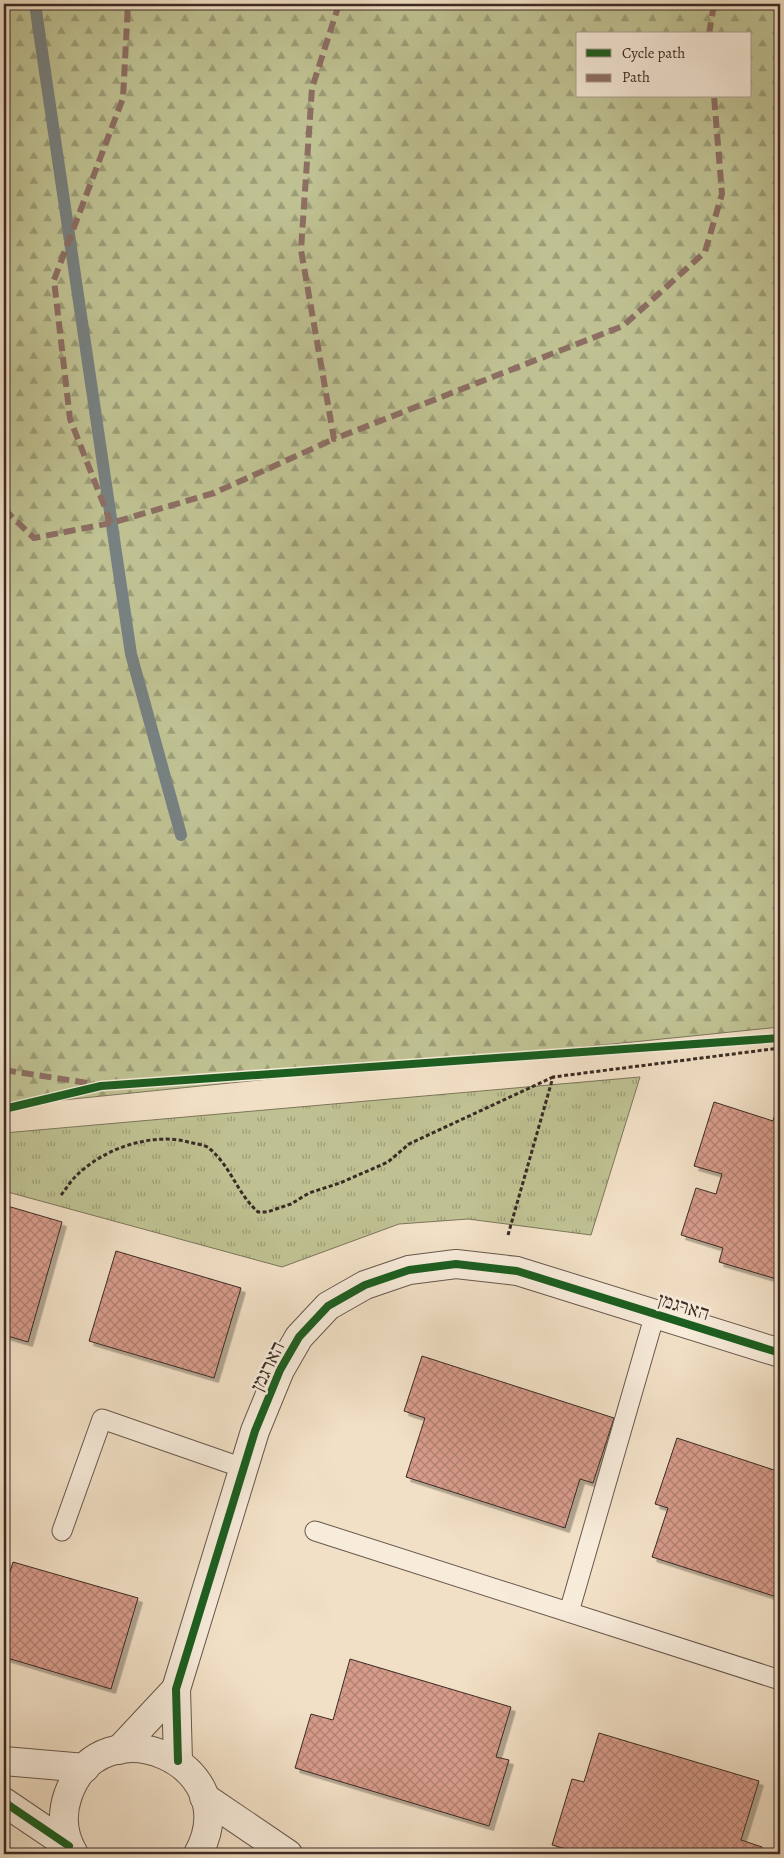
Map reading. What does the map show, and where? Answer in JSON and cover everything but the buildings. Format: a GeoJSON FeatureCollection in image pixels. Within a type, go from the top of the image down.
{"type":"FeatureCollection","features":[{"type":"Feature","properties":{"kind":"street","name":"הארגמן"},"geometry":{"type":"LineString","coordinates":[[178,1761],[176,1689],[255,1431],[280,1370],[299,1337],[328,1306],[365,1285],[408,1270],[456,1264],[517,1271],[780,1353]]}},
{"type":"Feature","properties":{"kind":"street","name":"הארגמן"},"geometry":{"type":"LineString","coordinates":[[119,1750],[176,1689]]}},
{"type":"Feature","properties":{"kind":"street"},"geometry":{"type":"LineString","coordinates":[[71,1850],[64,1826],[65,1805],[72,1785],[85,1768],[101,1756],[119,1750],[138,1748],[158,1751],[178,1761],[194,1777],[204,1797],[208,1820],[204,1842],[198,1854]]}},
{"type":"Feature","properties":{"kind":"street"},"geometry":{"type":"LineString","coordinates":[[4,1761],[85,1768]]}},
{"type":"Feature","properties":{"kind":"street"},"geometry":{"type":"LineString","coordinates":[[204,1797],[288,1854]]}},
{"type":"Feature","properties":{"kind":"street"},"geometry":{"type":"LineString","coordinates":[[4,1802],[71,1850]]}},
{"type":"Feature","properties":{"kind":"lane"},"geometry":{"type":"LineString","coordinates":[[569,1612],[655,1314]]}},
{"type":"Feature","properties":{"kind":"lane"},"geometry":{"type":"LineString","coordinates":[[62,1531],[102,1419],[243,1468]]}},
{"type":"Feature","properties":{"kind":"lane"},"geometry":{"type":"LineString","coordinates":[[315,1531],[780,1680]]}},
{"type":"Feature","properties":{"kind":"path"},"geometry":{"type":"LineString","coordinates":[[61,1195],[75,1176],[96,1160],[110,1153],[143,1142],[174,1138],[208,1147],[232,1174],[245,1200],[258,1212],[267,1212],[291,1204],[309,1193],[340,1183],[388,1162],[409,1144],[553,1077],[780,1048]]}},
{"type":"Feature","properties":{"kind":"path"},"geometry":{"type":"LineString","coordinates":[[499,1269],[553,1077]]}},
{"type":"Feature","properties":{"kind":"green space"},"geometry":{"type":"Polygon","coordinates":[[[4,4],[780,4],[780,1027],[4,1106],[4,4]]]}},
{"type":"Feature","properties":{"kind":"green space"},"geometry":{"type":"Polygon","coordinates":[[[640,1077],[591,1235],[468,1219],[399,1224],[282,1267],[4,1191],[4,1133],[640,1077]]]}},
{"type":"Feature","properties":{"kind":"waterway"},"geometry":{"type":"LineString","coordinates":[[35,4],[131,654],[181,835]]}},
{"type":"Feature","properties":{"kind":"marked path"},"geometry":{"type":"LineString","coordinates":[[111,523],[70,419],[54,280],[123,98],[128,4]]}},
{"type":"Feature","properties":{"kind":"marked path"},"geometry":{"type":"LineString","coordinates":[[339,4],[312,88],[301,250],[334,439],[623,326],[705,252],[722,194],[714,98]]}},
{"type":"Feature","properties":{"kind":"marked path"},"geometry":{"type":"LineString","coordinates":[[709,32],[714,4]]}},
{"type":"Feature","properties":{"kind":"marked path"},"geometry":{"type":"LineString","coordinates":[[4,509],[34,538],[111,523],[214,493],[334,439]]}},
{"type":"Feature","properties":{"kind":"marked path"},"geometry":{"type":"LineString","coordinates":[[4,1070],[94,1084]]}},
{"type":"Feature","properties":{"kind":"cycle path"},"geometry":{"type":"LineString","coordinates":[[4,1109],[101,1086],[780,1038]]}},
{"type":"Feature","properties":{"kind":"cycle path"},"geometry":{"type":"LineString","coordinates":[[178,1761],[176,1689],[255,1431],[280,1370],[299,1337],[328,1306],[365,1285],[409,1270],[456,1264],[517,1271],[780,1353]]}},
{"type":"Feature","properties":{"kind":"cycle path"},"geometry":{"type":"LineString","coordinates":[[4,1802],[69,1846]]}}]}
